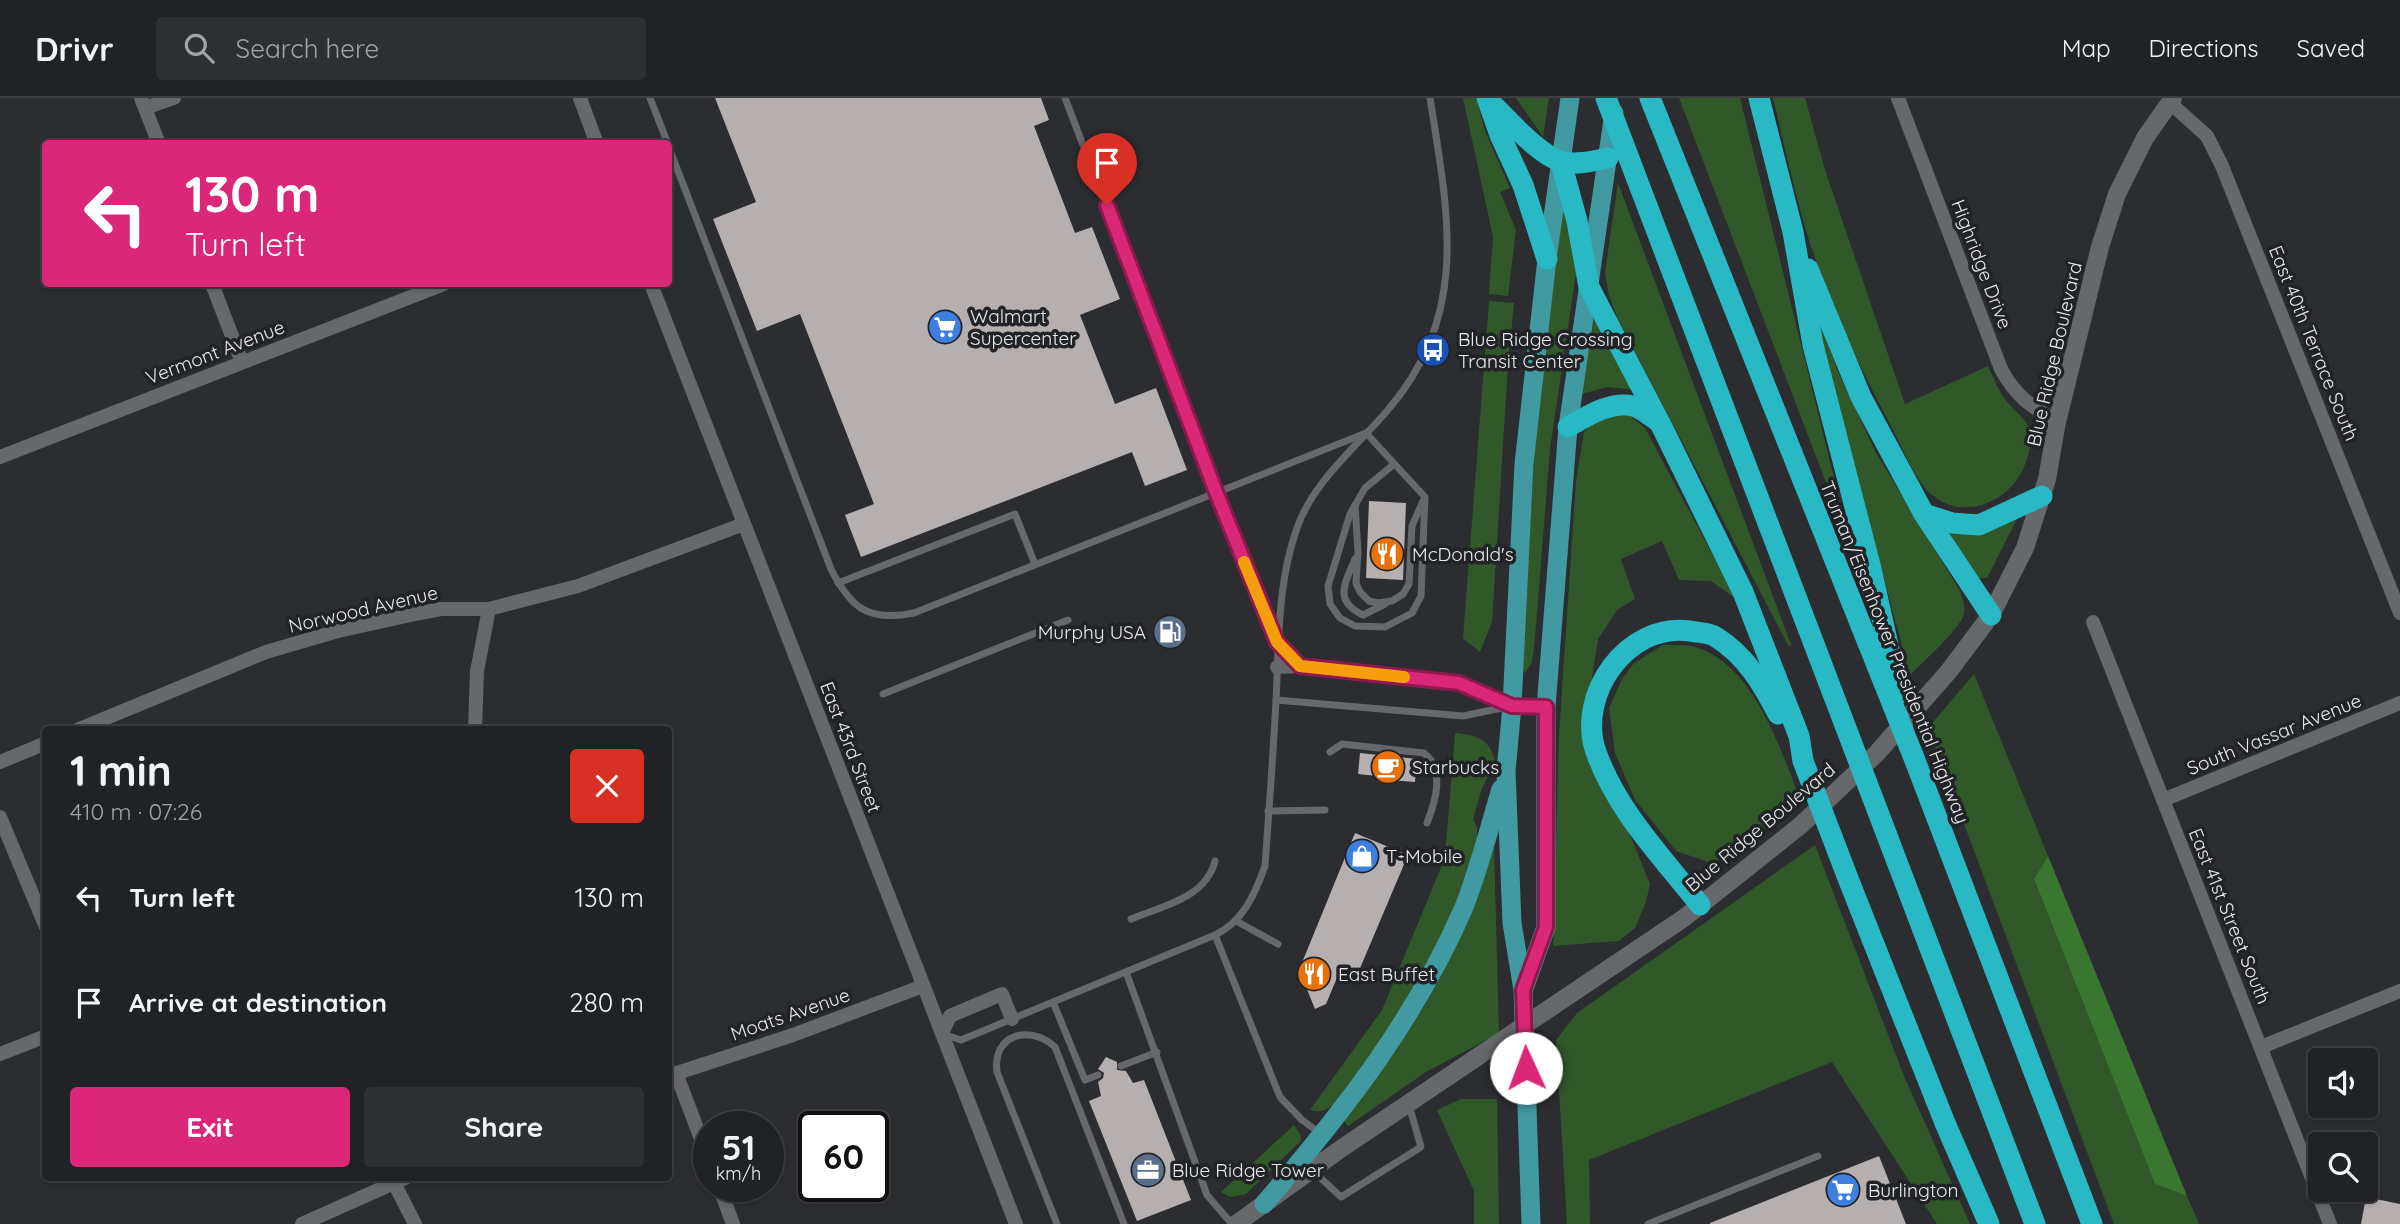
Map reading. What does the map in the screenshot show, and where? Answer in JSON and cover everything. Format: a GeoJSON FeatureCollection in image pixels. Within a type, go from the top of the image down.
{"type":"FeatureCollection","features":[{"type":"Feature","properties":{"kind":"highway"},"geometry":{"type":"LineString","coordinates":[[1606,98],[2035,1224]]}},
{"type":"Feature","properties":{"kind":"highway","name":"Truman/Eisenhower Presidential Highway"},"geometry":{"type":"LineString","coordinates":[[1650,98],[1914,758],[2092,1224]]}},
{"type":"Feature","properties":{"kind":"highway"},"geometry":{"type":"LineString","coordinates":[[1759,98],[1793,232],[1812,345],[1871,569],[1914,758]]}},
{"type":"Feature","properties":{"kind":"highway"},"geometry":{"type":"LineString","coordinates":[[1488,99],[1543,151],[1561,162],[1582,163],[1608,158]]}},
{"type":"Feature","properties":{"kind":"highway"},"geometry":{"type":"LineString","coordinates":[[1488,99],[1500,135],[1523,185],[1547,259]]}},
{"type":"Feature","properties":{"kind":"highway"},"geometry":{"type":"LineString","coordinates":[[1561,162],[1577,221],[1589,287],[1743,592],[1799,736],[1803,761]]}},
{"type":"Feature","properties":{"kind":"highway"},"geometry":{"type":"LineString","coordinates":[[1793,232],[1861,397],[1924,514],[1991,615]]}},
{"type":"Feature","properties":{"kind":"highway"},"geometry":{"type":"LineString","coordinates":[[1568,427],[1592,413],[1616,405],[1635,406],[1660,423]]}},
{"type":"Feature","properties":{"kind":"highway"},"geometry":{"type":"LineString","coordinates":[[1924,514],[1952,523],[1979,525],[2042,496]]}},
{"type":"Feature","properties":{"kind":"highway"},"geometry":{"type":"LineString","coordinates":[[1700,905],[1624,811],[1596,751],[1591,722],[1595,694],[1619,657],[1649,636],[1681,630],[1713,635],[1757,675],[1803,761],[1925,1072],[1989,1224]]}},
{"type":"Feature","properties":{"kind":"main road"},"geometry":{"type":"LineString","coordinates":[[1531,1224],[1523,990],[1512,923],[1506,771],[1512,706],[1524,464],[1547,259],[1570,98]]}},
{"type":"Feature","properties":{"kind":"main road"},"geometry":{"type":"LineString","coordinates":[[1523,990],[1546,927],[1546,707],[1568,427],[1616,98]]}},
{"type":"Feature","properties":{"kind":"main road"},"geometry":{"type":"LineString","coordinates":[[1264,1204],[1324,1135],[1387,1049],[1434,969],[1464,906],[1506,771]]}},
{"type":"Feature","properties":{"kind":"street"},"geometry":{"type":"LineString","coordinates":[[157,140],[143,103],[174,98]]}},
{"type":"Feature","properties":{"kind":"street"},"geometry":{"type":"LineString","coordinates":[[580,98],[596,140]]}},
{"type":"Feature","properties":{"kind":"street","name":"Highridge Drive"},"geometry":{"type":"LineString","coordinates":[[1898,98],[2005,377],[2025,402],[2057,422]]}},
{"type":"Feature","properties":{"kind":"street","name":"Blue Ridge Boulevard"},"geometry":{"type":"LineString","coordinates":[[1234,1224],[1700,905],[1801,825],[1877,752],[1949,671],[1991,615],[2025,548],[2042,496],[2057,422],[2100,247],[2117,194],[2145,138],[2171,100]]}},
{"type":"Feature","properties":{"kind":"street","name":"East 40th Terrace South"},"geometry":{"type":"LineString","coordinates":[[2171,100],[2207,136],[2222,166],[2400,613]]}},
{"type":"Feature","properties":{"kind":"street"},"geometry":{"type":"LineString","coordinates":[[213,287],[242,362]]}},
{"type":"Feature","properties":{"kind":"street","name":"Vermont Avenue"},"geometry":{"type":"LineString","coordinates":[[0,457],[436,287]]}},
{"type":"Feature","properties":{"kind":"street","name":"East 43rd Street"},"geometry":{"type":"LineString","coordinates":[[652,287],[1016,1224]]}},
{"type":"Feature","properties":{"kind":"street","name":"Norwood Avenue"},"geometry":{"type":"LineString","coordinates":[[87,726],[278,648],[338,631],[430,611],[489,609],[578,586],[744,524]]}},
{"type":"Feature","properties":{"kind":"street"},"geometry":{"type":"LineString","coordinates":[[475,726],[477,671],[489,609]]}},
{"type":"Feature","properties":{"kind":"street","name":"East 41st Street South"},"geometry":{"type":"LineString","coordinates":[[2093,622],[2330,1224]]}},
{"type":"Feature","properties":{"kind":"street"},"geometry":{"type":"LineString","coordinates":[[1277,642],[1300,666]]}},
{"type":"Feature","properties":{"kind":"street"},"geometry":{"type":"LineString","coordinates":[[1277,667],[1300,666]]}},
{"type":"Feature","properties":{"kind":"street","name":"South Vassar Avenue"},"geometry":{"type":"LineString","coordinates":[[2163,800],[2400,703]]}},
{"type":"Feature","properties":{"kind":"street"},"geometry":{"type":"LineString","coordinates":[[1512,706],[1546,707]]}},
{"type":"Feature","properties":{"kind":"street"},"geometry":{"type":"LineString","coordinates":[[0,762],[42,745]]}},
{"type":"Feature","properties":{"kind":"street"},"geometry":{"type":"LineString","coordinates":[[0,817],[42,917]]}},
{"type":"Feature","properties":{"kind":"street","name":"Moats Avenue"},"geometry":{"type":"LineString","coordinates":[[672,1074],[793,1035],[923,986]]}},
{"type":"Feature","properties":{"kind":"street"},"geometry":{"type":"LineString","coordinates":[[2261,1047],[2400,990]]}},
{"type":"Feature","properties":{"kind":"street"},"geometry":{"type":"LineString","coordinates":[[942,1033],[950,1016],[1002,995],[1012,1019]]}},
{"type":"Feature","properties":{"kind":"street"},"geometry":{"type":"LineString","coordinates":[[0,1054],[42,1038]]}},
{"type":"Feature","properties":{"kind":"street"},"geometry":{"type":"LineString","coordinates":[[672,1074],[693,1123]]}},
{"type":"Feature","properties":{"kind":"street"},"geometry":{"type":"LineString","coordinates":[[302,1224],[398,1181]]}},
{"type":"Feature","properties":{"kind":"street"},"geometry":{"type":"LineString","coordinates":[[400,1181],[415,1224]]}},
{"type":"Feature","properties":{"kind":"street"},"geometry":{"type":"LineString","coordinates":[[725,1202],[733,1224]]}},
{"type":"Feature","properties":{"kind":"lane"},"geometry":{"type":"LineString","coordinates":[[650,98],[666,140]]}},
{"type":"Feature","properties":{"kind":"lane"},"geometry":{"type":"LineString","coordinates":[[1065,98],[1216,492],[1277,642]]}},
{"type":"Feature","properties":{"kind":"lane"},"geometry":{"type":"LineString","coordinates":[[942,1033],[961,1040],[1227,930],[1257,889],[1265,866],[1276,700],[1277,642],[1284,579],[1298,525],[1326,479],[1405,390],[1418,369],[1433,331],[1448,272],[1446,201],[1430,98]]}},
{"type":"Feature","properties":{"kind":"lane"},"geometry":{"type":"LineString","coordinates":[[672,154],[838,583],[847,596],[865,612],[891,618],[914,613],[1366,433]]}},
{"type":"Feature","properties":{"kind":"lane"},"geometry":{"type":"LineString","coordinates":[[1366,433],[1425,497],[1421,596],[1412,613],[1385,627],[1355,626],[1340,618],[1330,604],[1328,586],[1355,501],[1365,488],[1393,464]]}},
{"type":"Feature","properties":{"kind":"lane"},"geometry":{"type":"LineString","coordinates":[[1358,552],[1343,586],[1348,606],[1363,615],[1403,594],[1409,584],[1412,526],[1425,497]]}},
{"type":"Feature","properties":{"kind":"lane"},"geometry":{"type":"LineString","coordinates":[[1355,501],[1358,552],[1356,583],[1369,601],[1391,601]]}},
{"type":"Feature","properties":{"kind":"lane"},"geometry":{"type":"LineString","coordinates":[[838,583],[1015,514],[1035,564]]}},
{"type":"Feature","properties":{"kind":"lane"},"geometry":{"type":"LineString","coordinates":[[883,694],[1068,620]]}},
{"type":"Feature","properties":{"kind":"lane"},"geometry":{"type":"LineString","coordinates":[[1300,666],[1459,683],[1512,706]]}},
{"type":"Feature","properties":{"kind":"lane"},"geometry":{"type":"LineString","coordinates":[[1276,700],[1463,716],[1512,706]]}},
{"type":"Feature","properties":{"kind":"lane"},"geometry":{"type":"LineString","coordinates":[[1330,752],[1342,744],[1424,753],[1435,765],[1437,774],[1435,795],[1427,824]]}},
{"type":"Feature","properties":{"kind":"lane"},"geometry":{"type":"LineString","coordinates":[[1268,811],[1325,810]]}},
{"type":"Feature","properties":{"kind":"lane"},"geometry":{"type":"LineString","coordinates":[[1131,919],[1198,891],[1208,881],[1215,861]]}},
{"type":"Feature","properties":{"kind":"lane"},"geometry":{"type":"LineString","coordinates":[[1236,921],[1278,944]]}},
{"type":"Feature","properties":{"kind":"lane"},"geometry":{"type":"LineString","coordinates":[[1215,935],[1280,1097],[1302,1120],[1324,1135]]}},
{"type":"Feature","properties":{"kind":"lane"},"geometry":{"type":"LineString","coordinates":[[1126,972],[1207,1195],[1234,1224]]}},
{"type":"Feature","properties":{"kind":"lane"},"geometry":{"type":"LineString","coordinates":[[1053,1002],[1085,1080],[1098,1075]]}},
{"type":"Feature","properties":{"kind":"lane"},"geometry":{"type":"LineString","coordinates":[[1057,1224],[997,1072],[995,1059],[1000,1047],[1010,1039],[1022,1035],[1036,1034],[1046,1038],[1055,1047],[1125,1224]]}},
{"type":"Feature","properties":{"kind":"lane"},"geometry":{"type":"LineString","coordinates":[[1121,1066],[1157,1052]]}},
{"type":"Feature","properties":{"kind":"lane"},"geometry":{"type":"LineString","coordinates":[[1311,1170],[1342,1197],[1420,1147],[1409,1104]]}},
{"type":"Feature","properties":{"kind":"lane"},"geometry":{"type":"LineString","coordinates":[[1648,1224],[1818,1156]]}},
{"type":"Feature","properties":{"kind":"green space"},"geometry":{"type":"Polygon","coordinates":[[[1463,98],[1476,98],[1485,131],[1510,188],[1500,192],[1516,230],[1508,296],[1489,294],[1493,237],[1463,98]]]}},
{"type":"Feature","properties":{"kind":"green space"},"geometry":{"type":"Polygon","coordinates":[[[1516,98],[1549,98],[1543,137],[1516,98]]]}},
{"type":"Feature","properties":{"kind":"green space"},"geometry":{"type":"Polygon","coordinates":[[[1679,98],[1740,98],[1844,518],[1840,519],[1679,98]]]}},
{"type":"Feature","properties":{"kind":"green space"},"geometry":{"type":"Polygon","coordinates":[[[1773,98],[1805,98],[1825,170],[1905,404],[1988,366],[2005,399],[2027,423],[2031,442],[2028,455],[2013,485],[2002,495],[1975,507],[1946,503],[1926,489],[1909,463],[1827,292],[1800,208],[1773,98]]]}},
{"type":"Feature","properties":{"kind":"green space"},"geometry":{"type":"Polygon","coordinates":[[[1618,183],[1792,647],[1788,645],[1617,317],[1609,296],[1605,272],[1618,183]]]}},
{"type":"Feature","properties":{"kind":"green space"},"geometry":{"type":"Polygon","coordinates":[[[1563,185],[1576,273],[1550,449],[1532,662],[1525,673],[1522,669],[1536,420],[1563,185]]]}},
{"type":"Feature","properties":{"kind":"green space"},"geometry":{"type":"Polygon","coordinates":[[[1810,296],[1839,374],[1876,453],[1960,591],[1964,602],[1964,614],[1956,628],[1910,675],[1837,405],[1810,296]]]}},
{"type":"Feature","properties":{"kind":"green space"},"geometry":{"type":"Polygon","coordinates":[[[1489,301],[1514,303],[1492,622],[1480,652],[1463,638],[1489,301]]]}},
{"type":"Feature","properties":{"kind":"green space"},"geometry":{"type":"Polygon","coordinates":[[[1595,312],[1636,390],[1607,387],[1582,394],[1595,312]]]}},
{"type":"Feature","properties":{"kind":"green space"},"geometry":{"type":"Polygon","coordinates":[[[1612,414],[1630,416],[1645,428],[1736,599],[1711,581],[1679,580],[1662,541],[1621,559],[1635,599],[1617,610],[1598,639],[1591,685],[1591,739],[1650,884],[1635,928],[1619,941],[1553,946],[1559,734],[1576,481],[1584,432],[1591,424],[1612,414]]]}},
{"type":"Feature","properties":{"kind":"green space"},"geometry":{"type":"Polygon","coordinates":[[[2017,519],[1987,578],[1976,578],[1947,528],[2000,526],[2017,519]]]}},
{"type":"Feature","properties":{"kind":"green space"},"geometry":{"type":"Polygon","coordinates":[[[1663,645],[1685,645],[1707,652],[1727,665],[1744,683],[1771,728],[1799,796],[1739,852],[1711,863],[1676,851],[1635,800],[1615,753],[1609,708],[1622,679],[1634,663],[1663,645]]]}},
{"type":"Feature","properties":{"kind":"green space"},"geometry":{"type":"Polygon","coordinates":[[[1974,674],[2048,856],[2034,879],[2155,1184],[2187,1196],[2199,1224],[2114,1224],[1928,728],[1974,674]]]}},
{"type":"Feature","properties":{"kind":"green space"},"geometry":{"type":"Polygon","coordinates":[[[1455,733],[1470,735],[1486,743],[1495,763],[1482,788],[1473,819],[1477,827],[1477,842],[1447,926],[1399,1015],[1337,1101],[1325,1110],[1310,1110],[1382,1010],[1445,858],[1455,733]]]}},
{"type":"Feature","properties":{"kind":"green space"},"geometry":{"type":"Polygon","coordinates":[[[1494,844],[1499,1033],[1426,1072],[1348,1126],[1343,1120],[1406,1033],[1440,978],[1494,844]]]}},
{"type":"Feature","properties":{"kind":"green space"},"geometry":{"type":"Polygon","coordinates":[[[1815,845],[1904,1076],[1970,1224],[1937,1224],[1832,1062],[1589,1160],[1590,1224],[1567,1224],[1556,1040],[1577,1013],[1815,845]]]}},
{"type":"Feature","properties":{"kind":"green space"},"geometry":{"type":"Polygon","coordinates":[[[2048,856],[2187,1196],[2155,1184],[2034,879],[2048,856]]]}},
{"type":"Feature","properties":{"kind":"green space"},"geometry":{"type":"Polygon","coordinates":[[[1461,1099],[1497,1099],[1499,1224],[1474,1224],[1474,1191],[1437,1110],[1461,1099]]]}},
{"type":"Feature","properties":{"kind":"green space"},"geometry":{"type":"Polygon","coordinates":[[[1294,1125],[1301,1141],[1246,1194],[1230,1197],[1221,1192],[1294,1125]]]}},
{"type":"Feature","properties":{"kind":"building","name":"Walmart Supercenter"},"geometry":{"type":"Polygon","coordinates":[[[715,98],[1041,98],[1049,120],[1034,126],[1075,233],[1092,227],[1120,299],[1080,315],[1115,404],[1156,388],[1187,470],[1145,486],[1132,452],[861,557],[845,515],[874,504],[800,314],[757,331],[713,219],[756,202],[715,98]]]}},
{"type":"Feature","properties":{"kind":"building","name":"McDonald's"},"geometry":{"type":"Polygon","coordinates":[[[1369,501],[1406,503],[1403,580],[1366,578],[1369,501]]]}},
{"type":"Feature","properties":{"kind":"building","name":"Starbucks"},"geometry":{"type":"Polygon","coordinates":[[[1360,753],[1417,759],[1415,782],[1377,779],[1377,776],[1358,774],[1360,753]]]}},
{"type":"Feature","properties":{"kind":"building"},"geometry":{"type":"Polygon","coordinates":[[[1355,833],[1408,855],[1358,973],[1342,966],[1326,1004],[1315,1009],[1299,970],[1355,833]]]}},
{"type":"Feature","properties":{"kind":"building","name":"Blue Ridge Tower"},"geometry":{"type":"Polygon","coordinates":[[[1106,1057],[1117,1062],[1117,1070],[1126,1071],[1133,1083],[1144,1080],[1191,1200],[1137,1221],[1089,1101],[1101,1096],[1098,1082],[1104,1073],[1098,1069],[1106,1057]]]}},
{"type":"Feature","properties":{"kind":"building","name":"Burlington"},"geometry":{"type":"Polygon","coordinates":[[[1879,1156],[1906,1224],[1710,1224],[1710,1223],[1879,1156]]]}},
{"type":"Feature","properties":{"kind":"building"},"geometry":{"type":"Polygon","coordinates":[[[2378,1199],[2400,1204],[2400,1224],[2361,1224],[2365,1202],[2378,1202],[2378,1199]]]}},
{"type":"Feature","properties":{"kind":"slow traffic"},"geometry":{"type":"LineString","coordinates":[[1244,562],[1277,642],[1300,666],[1404,677]]}},
{"type":"Feature","properties":{"kind":"place","name":"Walmart Supercenter"},"geometry":{"type":"Point","coordinates":[945,327]}},
{"type":"Feature","properties":{"kind":"place","name":"Blue Ridge Crossing Transit Center"},"geometry":{"type":"Point","coordinates":[1433,350]}},
{"type":"Feature","properties":{"kind":"place","name":"McDonald's"},"geometry":{"type":"Point","coordinates":[1387,554]}},
{"type":"Feature","properties":{"kind":"place","name":"Murphy USA"},"geometry":{"type":"Point","coordinates":[1170,632]}},
{"type":"Feature","properties":{"kind":"place","name":"Starbucks"},"geometry":{"type":"Point","coordinates":[1388,767]}},
{"type":"Feature","properties":{"kind":"place","name":"T-Mobile"},"geometry":{"type":"Point","coordinates":[1362,856]}},
{"type":"Feature","properties":{"kind":"place","name":"East Buffet"},"geometry":{"type":"Point","coordinates":[1314,974]}},
{"type":"Feature","properties":{"kind":"place","name":"Blue Ridge Tower"},"geometry":{"type":"Point","coordinates":[1148,1170]}},
{"type":"Feature","properties":{"kind":"place","name":"Burlington"},"geometry":{"type":"Point","coordinates":[1843,1190]}},
{"type":"Feature","properties":{"kind":"route"},"geometry":{"type":"LineString","coordinates":[[1107,205],[1216,492],[1277,642],[1300,666],[1459,683],[1512,706],[1546,707],[1546,927],[1523,990],[1526,1068]]}}]}
